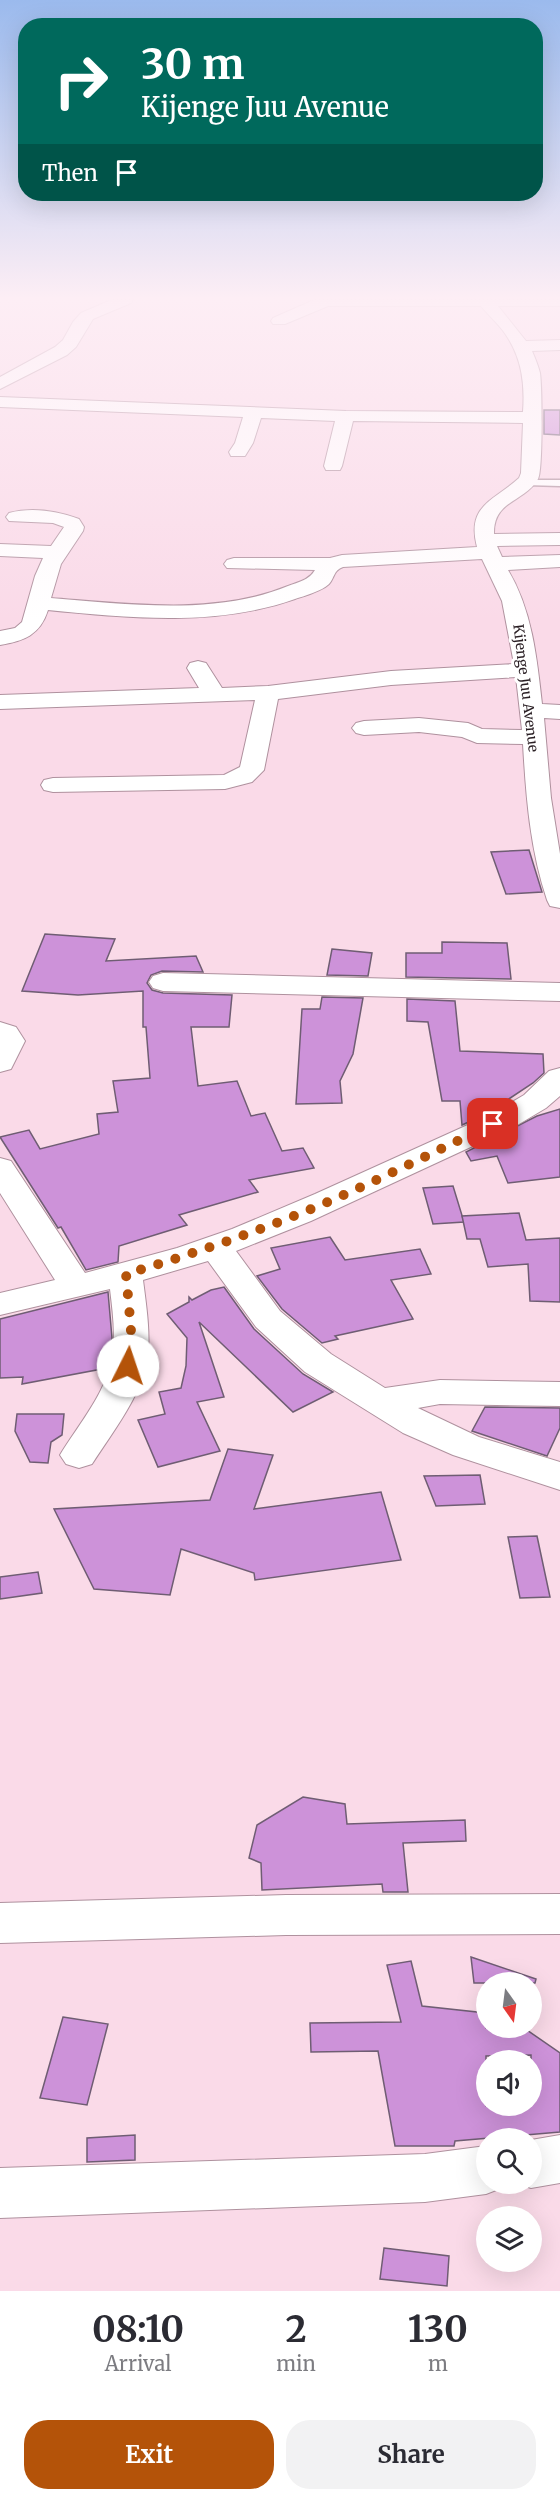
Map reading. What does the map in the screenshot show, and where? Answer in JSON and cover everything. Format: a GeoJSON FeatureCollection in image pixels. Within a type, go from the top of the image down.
{"type":"FeatureCollection","features":[{"type":"Feature","properties":{"kind":"street"},"geometry":{"type":"LineString","coordinates":[[113,407],[346,416],[532,418]]}},
{"type":"Feature","properties":{"kind":"street"},"geometry":{"type":"LineString","coordinates":[[490,552],[485,516],[495,504],[526,482],[532,470],[532,407]]}},
{"type":"Feature","properties":{"kind":"street"},"geometry":{"type":"LineString","coordinates":[[238,452],[244,443],[253,413]]}},
{"type":"Feature","properties":{"kind":"street"},"geometry":{"type":"LineString","coordinates":[[333,466],[337,443],[346,416]]}},
{"type":"Feature","properties":{"kind":"street"},"geometry":{"type":"LineString","coordinates":[[0,638],[28,630],[35,622],[42,584],[57,552],[74,527],[72,523],[55,517],[16,517]]}},
{"type":"Feature","properties":{"kind":"street"},"geometry":{"type":"LineString","coordinates":[[234,564],[331,564],[490,552],[560,539]]}},
{"type":"Feature","properties":{"kind":"street"},"geometry":{"type":"LineString","coordinates":[[0,550],[57,552]]}},
{"type":"Feature","properties":{"kind":"street"},"geometry":{"type":"LineString","coordinates":[[490,552],[560,561]]}},
{"type":"Feature","properties":{"kind":"street","name":"Kijenge Juu Avenue"},"geometry":{"type":"LineString","coordinates":[[490,552],[511,595],[522,641],[534,737],[541,827],[552,880],[560,900]]}},
{"type":"Feature","properties":{"kind":"street"},"geometry":{"type":"LineString","coordinates":[[39,603],[102,609],[178,611],[243,607],[292,595],[320,581],[324,568],[331,564]]}},
{"type":"Feature","properties":{"kind":"street"},"geometry":{"type":"LineString","coordinates":[[198,668],[214,693]]}},
{"type":"Feature","properties":{"kind":"street"},"geometry":{"type":"LineString","coordinates":[[0,702],[214,693],[268,693],[392,678],[525,670]]}},
{"type":"Feature","properties":{"kind":"street"},"geometry":{"type":"LineString","coordinates":[[53,785],[225,782],[243,777],[252,770],[268,693]]}},
{"type":"Feature","properties":{"kind":"street"},"geometry":{"type":"LineString","coordinates":[[531,711],[560,712]]}},
{"type":"Feature","properties":{"kind":"street"},"geometry":{"type":"LineString","coordinates":[[364,728],[419,725],[468,730],[477,735],[534,737]]}},
{"type":"Feature","properties":{"kind":"street"},"geometry":{"type":"LineString","coordinates":[[163,982],[560,992]]}},
{"type":"Feature","properties":{"kind":"street"},"geometry":{"type":"LineString","coordinates":[[0,1031],[6,1033],[10,1041],[0,1063]]}},
{"type":"Feature","properties":{"kind":"street"},"geometry":{"type":"LineString","coordinates":[[0,1304],[126,1274],[215,1247],[357,1189],[510,1116],[547,1094],[560,1077]]}},
{"type":"Feature","properties":{"kind":"street"},"geometry":{"type":"LineString","coordinates":[[0,1168],[76,1286]]}},
{"type":"Feature","properties":{"kind":"street"},"geometry":{"type":"LineString","coordinates":[[215,1247],[268,1319],[318,1363],[383,1401],[416,1424],[466,1446],[560,1476]]}},
{"type":"Feature","properties":{"kind":"street"},"geometry":{"type":"LineString","coordinates":[[79,1455],[108,1407],[128,1366],[131,1329],[126,1274]]}},
{"type":"Feature","properties":{"kind":"street"},"geometry":{"type":"LineString","coordinates":[[383,1401],[440,1392],[560,1394]]}},
{"type":"Feature","properties":{"kind":"street"},"geometry":{"type":"LineString","coordinates":[[0,1923],[286,1915],[560,1914]]}},
{"type":"Feature","properties":{"kind":"street"},"geometry":{"type":"LineString","coordinates":[[542,2161],[560,2159]]}},
{"type":"Feature","properties":{"kind":"street"},"geometry":{"type":"LineString","coordinates":[[0,2193],[425,2178],[476,2171]]}},
{"type":"Feature","properties":{"kind":"lane"},"geometry":{"type":"LineString","coordinates":[[526,482],[560,483]]}},
{"type":"Feature","properties":{"kind":"building"},"geometry":{"type":"Polygon","coordinates":[[[544,410],[560,410],[560,435],[544,434],[544,410]]]}},
{"type":"Feature","properties":{"kind":"building"},"geometry":{"type":"Polygon","coordinates":[[[529,850],[542,892],[506,894],[491,852],[529,850]]]}},
{"type":"Feature","properties":{"kind":"building"},"geometry":{"type":"Polygon","coordinates":[[[45,934],[115,939],[106,961],[196,956],[203,972],[162,971],[151,975],[147,983],[152,990],[163,993],[232,995],[229,1027],[191,1027],[198,1086],[237,1081],[251,1116],[265,1113],[282,1151],[303,1148],[314,1168],[249,1180],[258,1192],[179,1215],[187,1225],[119,1246],[118,1262],[86,1270],[61,1227],[58,1228],[0,1137],[29,1130],[40,1149],[99,1134],[97,1114],[118,1112],[113,1081],[150,1078],[146,1027],[143,1027],[143,991],[78,995],[22,991],[45,934]]]}},
{"type":"Feature","properties":{"kind":"building"},"geometry":{"type":"Polygon","coordinates":[[[442,942],[507,943],[511,979],[406,977],[406,953],[442,953],[442,942]]]}},
{"type":"Feature","properties":{"kind":"building"},"geometry":{"type":"Polygon","coordinates":[[[332,949],[372,953],[368,976],[327,975],[332,949]]]}},
{"type":"Feature","properties":{"kind":"building"},"geometry":{"type":"Polygon","coordinates":[[[322,997],[363,998],[353,1054],[340,1081],[342,1103],[296,1104],[302,1009],[320,1009],[322,997]]]}},
{"type":"Feature","properties":{"kind":"building"},"geometry":{"type":"Polygon","coordinates":[[[407,999],[455,1001],[460,1051],[543,1054],[544,1073],[533,1083],[486,1114],[462,1125],[460,1101],[442,1101],[428,1022],[407,1021],[407,999]]]}},
{"type":"Feature","properties":{"kind":"building"},"geometry":{"type":"Polygon","coordinates":[[[560,1109],[560,1177],[508,1183],[497,1156],[471,1161],[466,1152],[537,1116],[560,1109]]]}},
{"type":"Feature","properties":{"kind":"building"},"geometry":{"type":"Polygon","coordinates":[[[453,1186],[464,1222],[433,1224],[423,1188],[453,1186]]]}},
{"type":"Feature","properties":{"kind":"building"},"geometry":{"type":"Polygon","coordinates":[[[519,1213],[526,1240],[560,1238],[560,1302],[530,1301],[528,1264],[488,1267],[480,1239],[467,1239],[462,1216],[519,1213]]]}},
{"type":"Feature","properties":{"kind":"building"},"geometry":{"type":"Polygon","coordinates":[[[330,1237],[345,1260],[420,1249],[431,1274],[391,1280],[413,1319],[335,1336],[338,1339],[322,1343],[282,1309],[257,1276],[280,1269],[271,1248],[330,1237]]]}},
{"type":"Feature","properties":{"kind":"building"},"geometry":{"type":"Polygon","coordinates":[[[224,1287],[254,1329],[303,1374],[333,1392],[293,1412],[199,1322],[224,1397],[197,1402],[220,1451],[158,1467],[138,1420],[165,1414],[159,1392],[181,1388],[186,1366],[187,1338],[167,1314],[189,1302],[189,1297],[192,1300],[211,1290],[224,1287]]]}},
{"type":"Feature","properties":{"kind":"building"},"geometry":{"type":"Polygon","coordinates":[[[108,1292],[112,1338],[107,1368],[22,1384],[23,1377],[0,1378],[0,1319],[108,1292]]]}},
{"type":"Feature","properties":{"kind":"building"},"geometry":{"type":"Polygon","coordinates":[[[485,1407],[560,1408],[560,1428],[547,1456],[472,1431],[485,1407]]]}},
{"type":"Feature","properties":{"kind":"building"},"geometry":{"type":"Polygon","coordinates":[[[17,1414],[64,1414],[62,1435],[51,1442],[48,1463],[30,1462],[15,1431],[17,1414]]]}},
{"type":"Feature","properties":{"kind":"building"},"geometry":{"type":"Polygon","coordinates":[[[228,1449],[273,1455],[254,1509],[381,1492],[401,1560],[255,1580],[254,1573],[181,1549],[170,1595],[94,1589],[54,1509],[210,1500],[228,1449]]]}},
{"type":"Feature","properties":{"kind":"building"},"geometry":{"type":"Polygon","coordinates":[[[480,1475],[485,1504],[436,1506],[424,1476],[480,1475]]]}},
{"type":"Feature","properties":{"kind":"building"},"geometry":{"type":"Polygon","coordinates":[[[537,1536],[550,1597],[520,1598],[508,1537],[537,1536]]]}},
{"type":"Feature","properties":{"kind":"building"},"geometry":{"type":"Polygon","coordinates":[[[38,1572],[42,1593],[0,1599],[0,1577],[38,1572]]]}},
{"type":"Feature","properties":{"kind":"building"},"geometry":{"type":"Polygon","coordinates":[[[303,1797],[345,1804],[347,1824],[465,1820],[466,1841],[403,1843],[408,1892],[383,1892],[382,1884],[262,1890],[261,1863],[249,1858],[257,1825],[303,1797]]]}},
{"type":"Feature","properties":{"kind":"building"},"geometry":{"type":"Polygon","coordinates":[[[471,1957],[515,1972],[476,1972],[476,1983],[474,1983],[471,1957]]]}},
{"type":"Feature","properties":{"kind":"building"},"geometry":{"type":"Polygon","coordinates":[[[411,1961],[422,2006],[476,2012],[476,2038],[538,2038],[560,2053],[560,2132],[542,2134],[542,2128],[476,2128],[476,2139],[455,2141],[454,2146],[395,2146],[378,2051],[311,2052],[310,2023],[401,2022],[387,1965],[411,1961]]]}},
{"type":"Feature","properties":{"kind":"building"},"geometry":{"type":"Polygon","coordinates":[[[63,2017],[108,2024],[87,2105],[40,2098],[63,2017]]]}},
{"type":"Feature","properties":{"kind":"building"},"geometry":{"type":"Polygon","coordinates":[[[135,2135],[135,2160],[87,2162],[87,2138],[135,2135]]]}},
{"type":"Feature","properties":{"kind":"building"},"geometry":{"type":"Polygon","coordinates":[[[384,2248],[449,2256],[447,2286],[380,2279],[384,2248]]]}},
{"type":"Feature","properties":{"kind":"route"},"geometry":{"type":"LineString","coordinates":[[128,1366],[131,1329],[126,1274],[215,1247],[296,1215],[357,1189],[493,1124]]}}]}
